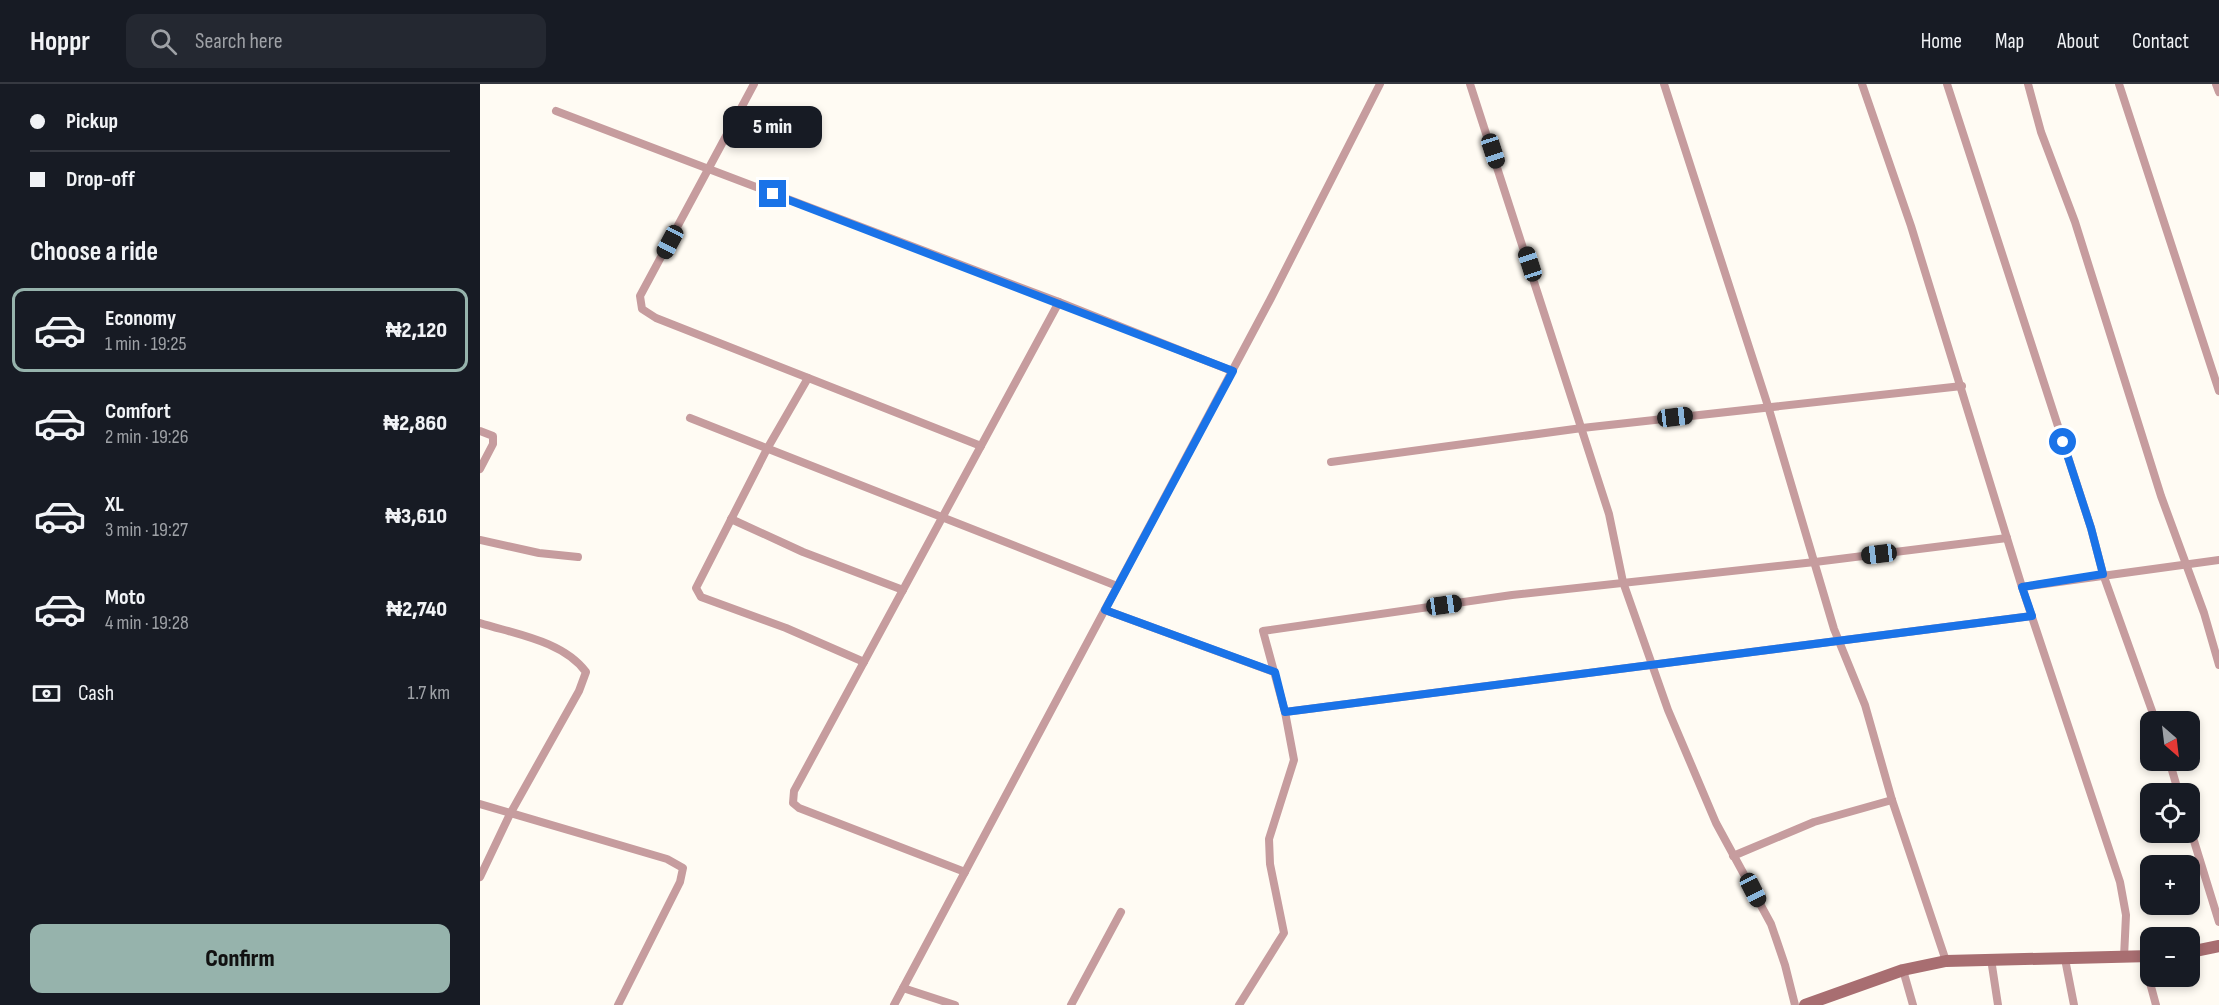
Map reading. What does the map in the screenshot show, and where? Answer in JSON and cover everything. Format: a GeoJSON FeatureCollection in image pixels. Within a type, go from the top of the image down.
{"type":"FeatureCollection","features":[{"type":"Feature","properties":{"kind":"street"},"geometry":{"type":"LineString","coordinates":[[754,84],[640,296],[642,309],[656,318],[981,446]]}},
{"type":"Feature","properties":{"kind":"street"},"geometry":{"type":"LineString","coordinates":[[894,1005],[1233,371],[1380,84]]}},
{"type":"Feature","properties":{"kind":"street"},"geometry":{"type":"LineString","coordinates":[[1470,84],[1610,514],[1623,582],[1668,710],[1733,856],[1771,924],[1785,964],[1795,1005]]}},
{"type":"Feature","properties":{"kind":"street"},"geometry":{"type":"LineString","coordinates":[[1664,84],[1768,406],[1839,640],[1865,705],[1892,800],[1946,962]]}},
{"type":"Feature","properties":{"kind":"street"},"geometry":{"type":"LineString","coordinates":[[1862,84],[1911,226],[2022,587],[2123,893],[2126,915],[2124,957]]}},
{"type":"Feature","properties":{"kind":"street"},"geometry":{"type":"LineString","coordinates":[[1947,84],[2091,528],[2103,574],[2152,711]]}},
{"type":"Feature","properties":{"kind":"street"},"geometry":{"type":"LineString","coordinates":[[2028,84],[2041,132],[2074,222],[2161,496],[2204,613],[2219,665]]}},
{"type":"Feature","properties":{"kind":"street"},"geometry":{"type":"LineString","coordinates":[[2119,84],[2219,391]]}},
{"type":"Feature","properties":{"kind":"street"},"geometry":{"type":"LineString","coordinates":[[2216,84],[2219,92]]}},
{"type":"Feature","properties":{"kind":"street"},"geometry":{"type":"LineString","coordinates":[[556,111],[1059,302],[1233,371]]}},
{"type":"Feature","properties":{"kind":"street"},"geometry":{"type":"LineString","coordinates":[[965,872],[799,808],[793,802],[794,791],[1059,302]]}},
{"type":"Feature","properties":{"kind":"street"},"geometry":{"type":"LineString","coordinates":[[808,378],[767,449],[696,588],[701,597],[786,628],[864,662]]}},
{"type":"Feature","properties":{"kind":"street"},"geometry":{"type":"LineString","coordinates":[[1331,462],[1582,428],[1962,386]]}},
{"type":"Feature","properties":{"kind":"street"},"geometry":{"type":"LineString","coordinates":[[690,418],[1118,586]]}},
{"type":"Feature","properties":{"kind":"street"},"geometry":{"type":"LineString","coordinates":[[480,431],[493,436],[493,444],[480,470]]}},
{"type":"Feature","properties":{"kind":"street"},"geometry":{"type":"LineString","coordinates":[[731,519],[802,552],[903,590]]}},
{"type":"Feature","properties":{"kind":"street"},"geometry":{"type":"LineString","coordinates":[[1239,1005],[1284,933],[1270,864],[1269,839],[1294,760],[1285,712],[1263,631],[1512,595],[1815,562],[2007,538]]}},
{"type":"Feature","properties":{"kind":"street"},"geometry":{"type":"LineString","coordinates":[[480,540],[539,553],[578,557]]}},
{"type":"Feature","properties":{"kind":"street"},"geometry":{"type":"LineString","coordinates":[[2022,587],[2103,574],[2219,560]]}},
{"type":"Feature","properties":{"kind":"street"},"geometry":{"type":"LineString","coordinates":[[1105,610],[1275,672]]}},
{"type":"Feature","properties":{"kind":"street"},"geometry":{"type":"LineString","coordinates":[[1285,712],[2032,616]]}},
{"type":"Feature","properties":{"kind":"street"},"geometry":{"type":"LineString","coordinates":[[480,623],[554,647],[576,658],[586,672],[579,691],[510,814],[480,876]]}},
{"type":"Feature","properties":{"kind":"street"},"geometry":{"type":"LineString","coordinates":[[1733,856],[1814,822],[1892,800]]}},
{"type":"Feature","properties":{"kind":"street"},"geometry":{"type":"LineString","coordinates":[[480,804],[667,859],[683,868],[680,882],[618,1005]]}},
{"type":"Feature","properties":{"kind":"street"},"geometry":{"type":"LineString","coordinates":[[2195,843],[2219,922]]}},
{"type":"Feature","properties":{"kind":"street"},"geometry":{"type":"LineString","coordinates":[[1071,1005],[1121,912]]}},
{"type":"Feature","properties":{"kind":"street"},"geometry":{"type":"LineString","coordinates":[[2200,950],[2219,947]]}},
{"type":"Feature","properties":{"kind":"street"},"geometry":{"type":"LineString","coordinates":[[1805,1005],[1826,1001],[1903,970],[1946,962],[1991,959],[2140,957]]}},
{"type":"Feature","properties":{"kind":"street"},"geometry":{"type":"LineString","coordinates":[[1991,959],[1998,1005]]}},
{"type":"Feature","properties":{"kind":"street"},"geometry":{"type":"LineString","coordinates":[[2066,959],[2073,1005]]}},
{"type":"Feature","properties":{"kind":"street"},"geometry":{"type":"LineString","coordinates":[[1903,970],[1913,1005]]}},
{"type":"Feature","properties":{"kind":"street"},"geometry":{"type":"LineString","coordinates":[[2153,987],[2156,1005]]}},
{"type":"Feature","properties":{"kind":"street"},"geometry":{"type":"LineString","coordinates":[[903,988],[955,1005]]}},
{"type":"Feature","properties":{"kind":"route"},"geometry":{"type":"LineString","coordinates":[[773,194],[1059,302],[1233,371],[1105,610],[1275,672],[1285,712],[2032,616],[2022,587],[2103,574],[2091,528],[2063,442]]}}]}
